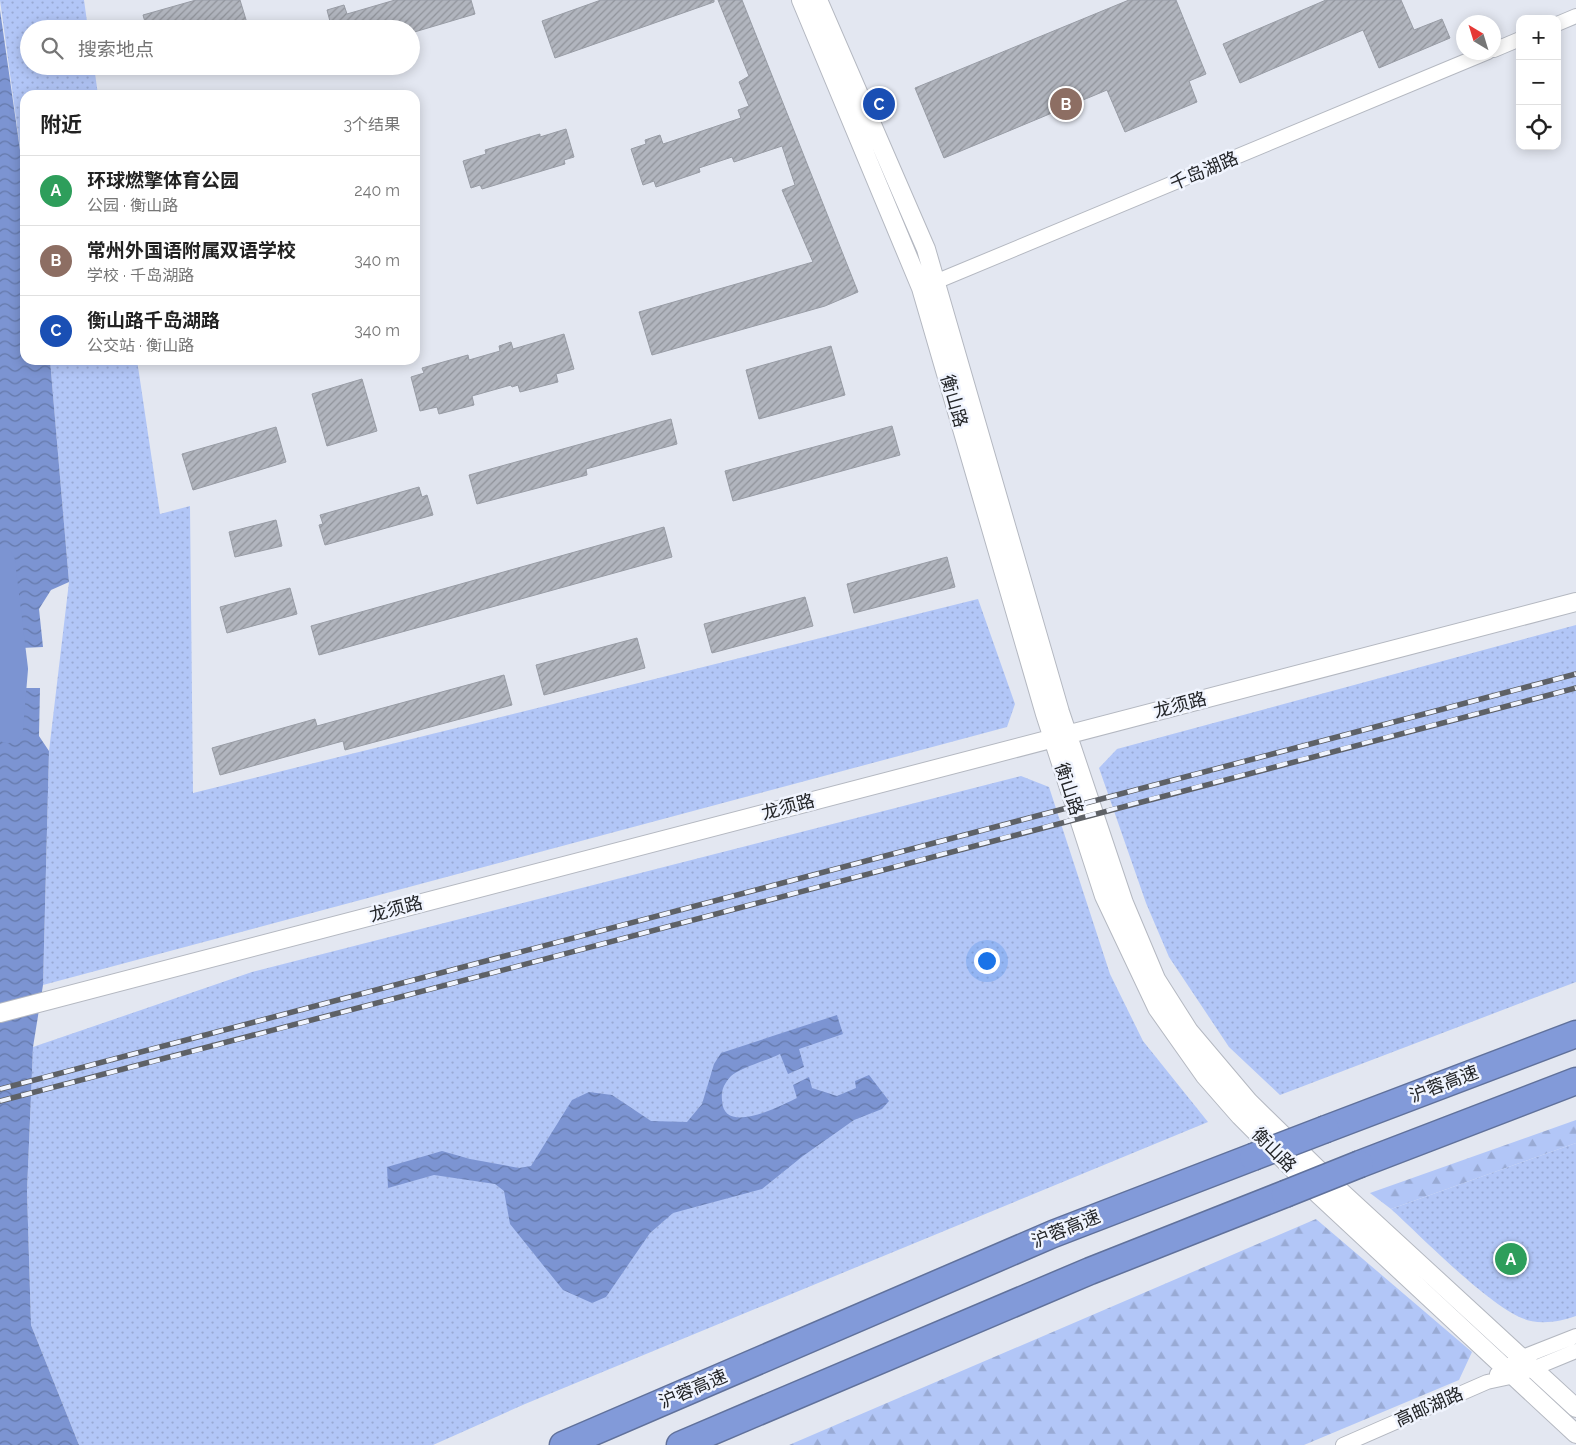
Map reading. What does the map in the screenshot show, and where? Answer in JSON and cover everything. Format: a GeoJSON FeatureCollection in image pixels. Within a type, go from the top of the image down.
{"type":"FeatureCollection","features":[{"type":"Feature","properties":{"kind":"highway","name":"沪蓉高速"},"geometry":{"type":"LineString","coordinates":[[564,1445],[1053,1234],[1576,1034]]}},
{"type":"Feature","properties":{"kind":"highway"},"geometry":{"type":"LineString","coordinates":[[680,1445],[1081,1275],[1360,1164],[1576,1081]]}},
{"type":"Feature","properties":{"kind":"street","name":"衡山路"},"geometry":{"type":"LineString","coordinates":[[801,0],[928,285],[1060,736],[1124,903],[1156,979],[1189,1031],[1249,1102],[1518,1367],[1576,1434]]}},
{"type":"Feature","properties":{"kind":"street","name":"衡山路"},"geometry":{"type":"LineString","coordinates":[[818,0],[926,249],[928,285]]}},
{"type":"Feature","properties":{"kind":"street"},"geometry":{"type":"LineString","coordinates":[[1561,22],[1576,16]]}},
{"type":"Feature","properties":{"kind":"street"},"geometry":{"type":"LineString","coordinates":[[1501,47],[1516,41]]}},
{"type":"Feature","properties":{"kind":"street","name":"千岛湖路"},"geometry":{"type":"LineString","coordinates":[[928,285],[1469,60]]}},
{"type":"Feature","properties":{"kind":"street","name":"龙须路"},"geometry":{"type":"LineString","coordinates":[[0,1012],[1576,602]]}},
{"type":"Feature","properties":{"kind":"street","name":"高邮湖路"},"geometry":{"type":"LineString","coordinates":[[1343,1445],[1487,1382],[1576,1336]]}},
{"type":"Feature","properties":{"kind":"street","name":"高邮湖路"},"geometry":{"type":"LineString","coordinates":[[1518,1367],[1576,1351]]}},
{"type":"Feature","properties":{"kind":"street","name":"衡山路"},"geometry":{"type":"LineString","coordinates":[[1518,1367],[1576,1408]]}},
{"type":"Feature","properties":{"kind":"green space"},"geometry":{"type":"Polygon","coordinates":[[[0,0],[84,0],[87,20],[20,20],[20,75],[95,75],[97,90],[20,90],[20,148],[0,0]]]}},
{"type":"Feature","properties":{"kind":"green space"},"geometry":{"type":"Polygon","coordinates":[[[50,365],[138,365],[160,514],[190,506],[193,793],[978,599],[1015,704],[1007,727],[43,985],[49,751],[69,582],[50,365]]]}},
{"type":"Feature","properties":{"kind":"green space"},"geometry":{"type":"Polygon","coordinates":[[[1576,625],[1576,982],[1280,1095],[1229,1047],[1169,957],[1146,903],[1099,768],[1117,749],[1576,625]]]}},
{"type":"Feature","properties":{"kind":"green space"},"geometry":{"type":"Polygon","coordinates":[[[1021,776],[1049,787],[1110,974],[1143,1041],[1208,1122],[525,1404],[433,1445],[79,1445],[31,1325],[27,1191],[33,1047],[252,972],[1021,776]]]}},
{"type":"Feature","properties":{"kind":"green space"},"geometry":{"type":"Polygon","coordinates":[[[1576,1120],[1576,1143],[1391,1209],[1370,1193],[1576,1120]]]}},
{"type":"Feature","properties":{"kind":"green space"},"geometry":{"type":"Polygon","coordinates":[[[1576,1143],[1576,1316],[1560,1321],[1542,1322],[1531,1321],[1516,1315],[1479,1290],[1391,1209],[1576,1143]]]}},
{"type":"Feature","properties":{"kind":"green space"},"geometry":{"type":"Polygon","coordinates":[[[1316,1219],[1472,1352],[1459,1380],[1304,1445],[789,1445],[1316,1219]]]}},
{"type":"Feature","properties":{"kind":"water"},"geometry":{"type":"Polygon","coordinates":[[[0,10],[20,150],[20,365],[50,365],[69,582],[51,590],[39,609],[43,647],[0,649],[0,10]]]}},
{"type":"Feature","properties":{"kind":"water"},"geometry":{"type":"Polygon","coordinates":[[[0,688],[40,688],[39,736],[49,751],[43,985],[33,1047],[27,1191],[31,1325],[79,1445],[0,1445],[0,688]]]}},
{"type":"Feature","properties":{"kind":"water"},"geometry":{"type":"Polygon","coordinates":[[[837,1015],[843,1034],[799,1049],[804,1067],[788,1074],[780,1054],[731,1076],[725,1084],[722,1093],[725,1111],[732,1116],[742,1117],[754,1116],[767,1111],[797,1098],[793,1085],[809,1077],[812,1088],[837,1096],[856,1088],[855,1081],[869,1075],[889,1101],[882,1109],[854,1120],[803,1156],[762,1189],[673,1213],[650,1233],[606,1297],[592,1303],[563,1290],[510,1224],[504,1191],[495,1184],[434,1175],[388,1188],[387,1167],[442,1151],[470,1159],[519,1168],[531,1166],[572,1100],[589,1092],[612,1095],[651,1121],[687,1122],[702,1104],[714,1064],[721,1053],[837,1015]]]}},
{"type":"Feature","properties":{"kind":"building"},"geometry":{"type":"Polygon","coordinates":[[[196,0],[240,0],[246,20],[144,20],[143,15],[196,0]]]}},
{"type":"Feature","properties":{"kind":"building"},"geometry":{"type":"Polygon","coordinates":[[[395,0],[471,0],[475,14],[420,30],[420,20],[330,20],[327,10],[344,5],[347,14],[395,0]]]}},
{"type":"Feature","properties":{"kind":"building"},"geometry":{"type":"Polygon","coordinates":[[[601,0],[714,0],[714,2],[555,58],[542,21],[601,0]]]}},
{"type":"Feature","properties":{"kind":"building"},"geometry":{"type":"Polygon","coordinates":[[[718,0],[742,0],[858,292],[825,306],[652,355],[639,312],[813,262],[782,190],[795,185],[782,146],[734,162],[732,157],[699,168],[700,172],[656,187],[654,181],[643,185],[631,149],[646,144],[645,140],[660,135],[663,144],[741,118],[738,110],[749,106],[739,82],[749,76],[718,0]]]}},
{"type":"Feature","properties":{"kind":"building"},"geometry":{"type":"Polygon","coordinates":[[[1129,0],[1176,0],[1206,74],[1189,81],[1197,102],[1125,132],[1107,90],[944,158],[915,88],[1129,0]]]}},
{"type":"Feature","properties":{"kind":"building"},"geometry":{"type":"Polygon","coordinates":[[[1326,0],[1401,0],[1414,30],[1442,19],[1450,38],[1379,68],[1363,30],[1240,83],[1223,44],[1326,0]]]}},
{"type":"Feature","properties":{"kind":"building"},"geometry":{"type":"Polygon","coordinates":[[[566,129],[574,157],[564,160],[565,164],[482,189],[480,185],[471,188],[463,161],[486,154],[485,150],[540,134],[540,137],[566,129]]]}},
{"type":"Feature","properties":{"kind":"building"},"geometry":{"type":"Polygon","coordinates":[[[564,334],[574,369],[556,374],[558,382],[520,392],[518,385],[512,387],[511,385],[472,396],[474,405],[439,414],[437,407],[420,411],[411,377],[424,373],[422,368],[468,355],[469,360],[500,351],[499,346],[511,342],[513,349],[564,334]]]}},
{"type":"Feature","properties":{"kind":"building"},"geometry":{"type":"Polygon","coordinates":[[[831,346],[845,395],[759,419],[746,370],[831,346]]]}},
{"type":"Feature","properties":{"kind":"building"},"geometry":{"type":"Polygon","coordinates":[[[362,379],[377,431],[327,446],[312,394],[362,379]]]}},
{"type":"Feature","properties":{"kind":"building"},"geometry":{"type":"Polygon","coordinates":[[[671,419],[677,444],[586,469],[587,475],[477,504],[469,475],[671,419]]]}},
{"type":"Feature","properties":{"kind":"building"},"geometry":{"type":"Polygon","coordinates":[[[892,426],[900,455],[733,501],[725,471],[892,426]]]}},
{"type":"Feature","properties":{"kind":"building"},"geometry":{"type":"Polygon","coordinates":[[[276,427],[286,462],[193,490],[182,454],[276,427]]]}},
{"type":"Feature","properties":{"kind":"building"},"geometry":{"type":"Polygon","coordinates":[[[419,487],[422,497],[427,495],[433,515],[325,545],[319,525],[323,524],[320,515],[419,487]]]}},
{"type":"Feature","properties":{"kind":"building"},"geometry":{"type":"Polygon","coordinates":[[[276,520],[282,546],[235,557],[229,532],[276,520]]]}},
{"type":"Feature","properties":{"kind":"building"},"geometry":{"type":"Polygon","coordinates":[[[664,527],[672,557],[319,655],[311,626],[664,527]]]}},
{"type":"Feature","properties":{"kind":"building"},"geometry":{"type":"Polygon","coordinates":[[[947,557],[955,587],[854,613],[847,584],[947,557]]]}},
{"type":"Feature","properties":{"kind":"building"},"geometry":{"type":"Polygon","coordinates":[[[290,588],[297,614],[227,633],[220,607],[290,588]]]}},
{"type":"Feature","properties":{"kind":"building"},"geometry":{"type":"Polygon","coordinates":[[[805,597],[813,626],[712,653],[704,624],[805,597]]]}},
{"type":"Feature","properties":{"kind":"building"},"geometry":{"type":"Polygon","coordinates":[[[637,638],[645,668],[544,695],[536,665],[637,638]]]}},
{"type":"Feature","properties":{"kind":"building"},"geometry":{"type":"Polygon","coordinates":[[[504,675],[512,705],[345,750],[343,741],[220,775],[212,748],[315,719],[317,726],[504,675]]]}},
{"type":"Feature","properties":{"kind":"waterway"},"geometry":{"type":"LineString","coordinates":[[0,562],[13,669],[8,728]]}},
{"type":"Feature","properties":{"kind":"railway"},"geometry":{"type":"LineString","coordinates":[[0,1089],[1576,674]]}},
{"type":"Feature","properties":{"kind":"railway"},"geometry":{"type":"LineString","coordinates":[[0,1101],[1576,688]]}},
{"type":"Feature","properties":{"kind":"place","name":"衡山路千岛湖路"},"geometry":{"type":"Point","coordinates":[879,104]}},
{"type":"Feature","properties":{"kind":"place","name":"常州外国语附属双语学校"},"geometry":{"type":"Point","coordinates":[1066,104]}},
{"type":"Feature","properties":{"kind":"place","name":"环球燃擎体育公园"},"geometry":{"type":"Point","coordinates":[1511,1259]}}]}
